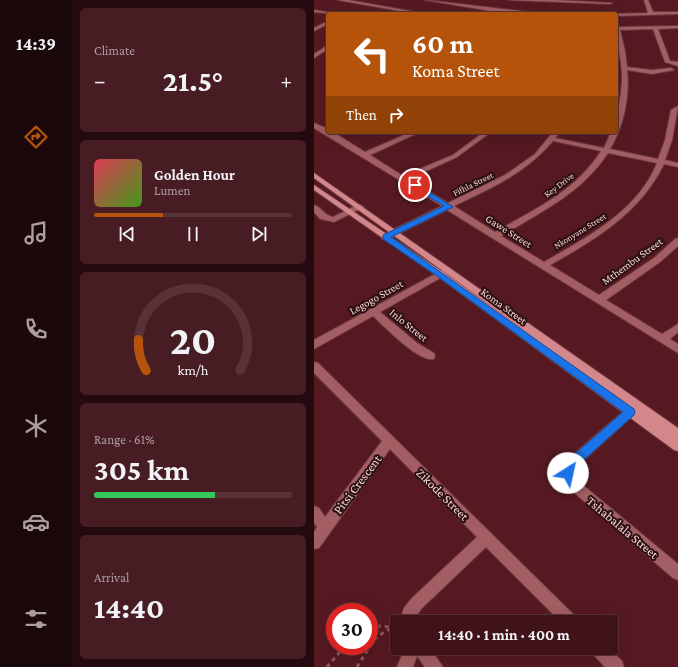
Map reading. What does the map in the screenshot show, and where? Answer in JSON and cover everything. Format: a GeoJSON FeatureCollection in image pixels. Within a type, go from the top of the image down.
{"type":"FeatureCollection","features":[{"type":"Feature","properties":{"kind":"main road","name":"Koma Street"},"geometry":{"type":"LineString","coordinates":[[314,175],[396,233],[444,272],[630,412],[677,442]]}},
{"type":"Feature","properties":{"kind":"main road","name":"Koma Street"},"geometry":{"type":"LineString","coordinates":[[314,187],[385,237],[444,272],[677,442]]}},
{"type":"Feature","properties":{"kind":"street"},"geometry":{"type":"LineString","coordinates":[[340,0],[417,12]]}},
{"type":"Feature","properties":{"kind":"street"},"geometry":{"type":"LineString","coordinates":[[428,0],[491,10],[518,12]]}},
{"type":"Feature","properties":{"kind":"street"},"geometry":{"type":"LineString","coordinates":[[511,0],[609,2],[612,12]]}},
{"type":"Feature","properties":{"kind":"street"},"geometry":{"type":"LineString","coordinates":[[646,0],[651,14]]}},
{"type":"Feature","properties":{"kind":"street"},"geometry":{"type":"LineString","coordinates":[[431,5],[438,1]]}},
{"type":"Feature","properties":{"kind":"street"},"geometry":{"type":"LineString","coordinates":[[314,11],[326,13]]}},
{"type":"Feature","properties":{"kind":"street"},"geometry":{"type":"LineString","coordinates":[[618,15],[678,13]]}},
{"type":"Feature","properties":{"kind":"street"},"geometry":{"type":"LineString","coordinates":[[314,30],[326,23]]}},
{"type":"Feature","properties":{"kind":"street"},"geometry":{"type":"LineString","coordinates":[[618,28],[678,27]]}},
{"type":"Feature","properties":{"kind":"street"},"geometry":{"type":"LineString","coordinates":[[655,28],[668,62],[678,64]]}},
{"type":"Feature","properties":{"kind":"street","name":"Key Drive"},"geometry":{"type":"LineString","coordinates":[[618,37],[625,68],[625,84],[621,118],[618,125]]}},
{"type":"Feature","properties":{"kind":"street"},"geometry":{"type":"LineString","coordinates":[[316,55],[326,48]]}},
{"type":"Feature","properties":{"kind":"street"},"geometry":{"type":"LineString","coordinates":[[625,68],[652,72],[671,70]]}},
{"type":"Feature","properties":{"kind":"street"},"geometry":{"type":"LineString","coordinates":[[618,84],[625,84]]}},
{"type":"Feature","properties":{"kind":"street","name":"Nkonyane Street"},"geometry":{"type":"LineString","coordinates":[[544,265],[588,240],[614,222],[637,199],[663,162],[670,136],[674,110],[678,108]]}},
{"type":"Feature","properties":{"kind":"street","name":"Gawe Street"},"geometry":{"type":"LineString","coordinates":[[314,125],[326,130]]}},
{"type":"Feature","properties":{"kind":"street","name":"Gawe Street"},"geometry":{"type":"LineString","coordinates":[[334,134],[678,349]]}},
{"type":"Feature","properties":{"kind":"street"},"geometry":{"type":"LineString","coordinates":[[366,154],[413,134]]}},
{"type":"Feature","properties":{"kind":"street"},"geometry":{"type":"LineString","coordinates":[[404,178],[455,156],[485,134]]}},
{"type":"Feature","properties":{"kind":"street","name":"Fifhla Street"},"geometry":{"type":"LineString","coordinates":[[385,237],[450,207],[508,177],[527,164],[556,134]]}},
{"type":"Feature","properties":{"kind":"street","name":"Key Drive"},"geometry":{"type":"LineString","coordinates":[[496,235],[562,196],[584,177],[608,150],[614,134]]}},
{"type":"Feature","properties":{"kind":"street"},"geometry":{"type":"LineString","coordinates":[[551,140],[678,165]]}},
{"type":"Feature","properties":{"kind":"street"},"geometry":{"type":"LineString","coordinates":[[314,207],[323,217],[331,220],[337,220],[360,207]]}},
{"type":"Feature","properties":{"kind":"street","name":"Mthembu Street"},"geometry":{"type":"LineString","coordinates":[[600,299],[658,260],[678,241]]}},
{"type":"Feature","properties":{"kind":"street","name":"Legogo Street"},"geometry":{"type":"LineString","coordinates":[[314,345],[444,272]]}},
{"type":"Feature","properties":{"kind":"street","name":"Inlo Street"},"geometry":{"type":"LineString","coordinates":[[374,312],[413,346],[430,356]]}},
{"type":"Feature","properties":{"kind":"street"},"geometry":{"type":"LineString","coordinates":[[663,339],[678,327]]}},
{"type":"Feature","properties":{"kind":"street","name":"Zikode Street"},"geometry":{"type":"LineString","coordinates":[[314,366],[565,615]]}},
{"type":"Feature","properties":{"kind":"street","name":"Tshabalala Street"},"geometry":{"type":"LineString","coordinates":[[630,412],[573,462],[568,469],[567,475],[574,485],[678,573]]}},
{"type":"Feature","properties":{"kind":"street","name":"Pitsi Crescent"},"geometry":{"type":"LineString","coordinates":[[314,542],[389,441]]}},
{"type":"Feature","properties":{"kind":"street","name":"Pitsi Crescent"},"geometry":{"type":"LineString","coordinates":[[314,512],[325,527]]}},
{"type":"Feature","properties":{"kind":"street"},"geometry":{"type":"LineString","coordinates":[[408,615],[416,604],[487,537]]}},
{"type":"Feature","properties":{"kind":"street"},"geometry":{"type":"LineString","coordinates":[[405,667],[410,655]]}},
{"type":"Feature","properties":{"kind":"street"},"geometry":{"type":"LineString","coordinates":[[426,655],[435,667]]}},
{"type":"Feature","properties":{"kind":"street"},"geometry":{"type":"LineString","coordinates":[[604,655],[616,667]]}},
{"type":"Feature","properties":{"kind":"path"},"geometry":{"type":"LineString","coordinates":[[378,626],[390,627]]}},
{"type":"Feature","properties":{"kind":"path"},"geometry":{"type":"LineString","coordinates":[[357,667],[376,635],[390,627]]}},
{"type":"Feature","properties":{"kind":"path"},"geometry":{"type":"LineString","coordinates":[[327,667],[337,655]]}},
{"type":"Feature","properties":{"kind":"route"},"geometry":{"type":"LineString","coordinates":[[415,185],[450,207],[385,237],[440,274],[630,412],[573,462],[568,469],[568,473]]}}]}
